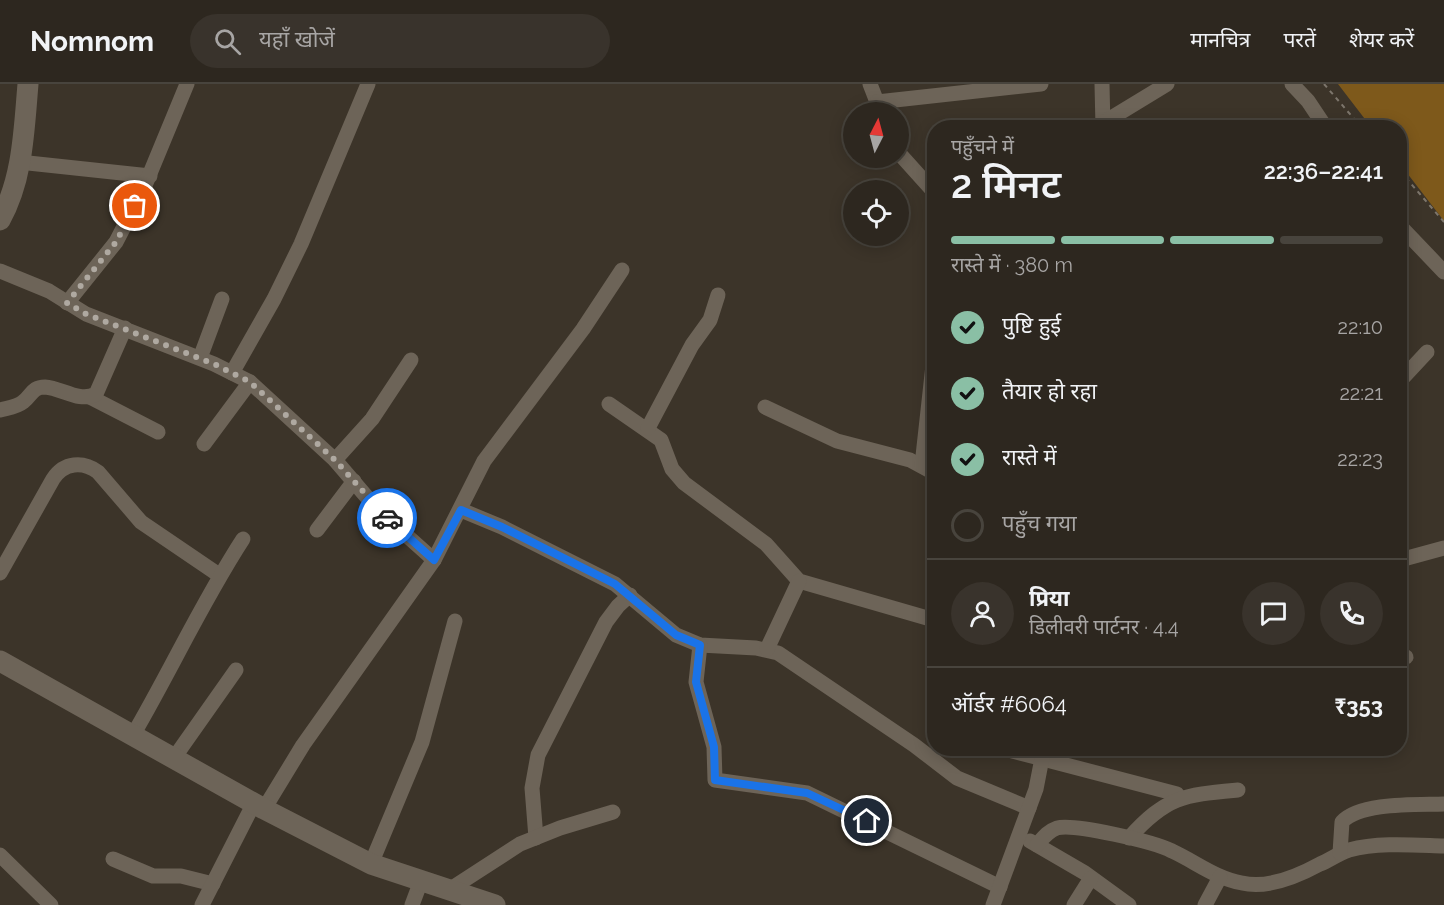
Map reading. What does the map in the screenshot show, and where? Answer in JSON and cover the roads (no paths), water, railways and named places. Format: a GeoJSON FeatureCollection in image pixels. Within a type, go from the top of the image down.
{"type":"FeatureCollection","features":[{"type":"Feature","properties":{"kind":"street"},"geometry":{"type":"LineString","coordinates":[[0,220],[8,207],[19,162],[28,84]]}},
{"type":"Feature","properties":{"kind":"street"},"geometry":{"type":"LineString","coordinates":[[67,303],[116,242],[150,176],[187,84]]}},
{"type":"Feature","properties":{"kind":"street"},"geometry":{"type":"LineString","coordinates":[[232,373],[274,299],[302,243],[368,84]]}},
{"type":"Feature","properties":{"kind":"street"},"geometry":{"type":"LineString","coordinates":[[870,84],[875,102]]}},
{"type":"Feature","properties":{"kind":"street"},"geometry":{"type":"LineString","coordinates":[[909,103],[1041,84]]}},
{"type":"Feature","properties":{"kind":"street"},"geometry":{"type":"LineString","coordinates":[[1102,84],[1103,120]]}},
{"type":"Feature","properties":{"kind":"street"},"geometry":{"type":"LineString","coordinates":[[1111,120],[1167,84]]}},
{"type":"Feature","properties":{"kind":"street"},"geometry":{"type":"LineString","coordinates":[[1292,84],[1308,101],[1321,120]]}},
{"type":"Feature","properties":{"kind":"street"},"geometry":{"type":"LineString","coordinates":[[19,162],[150,176]]}},
{"type":"Feature","properties":{"kind":"street"},"geometry":{"type":"LineString","coordinates":[[909,164],[927,184]]}},
{"type":"Feature","properties":{"kind":"street"},"geometry":{"type":"LineString","coordinates":[[1407,233],[1444,272]]}},
{"type":"Feature","properties":{"kind":"street"},"geometry":{"type":"LineString","coordinates":[[202,905],[259,806],[434,560],[484,461],[583,329],[622,270]]}},
{"type":"Feature","properties":{"kind":"street"},"geometry":{"type":"LineString","coordinates":[[0,272],[49,291],[86,314],[200,358],[250,382],[335,460],[377,509],[434,560]]}},
{"type":"Feature","properties":{"kind":"street"},"geometry":{"type":"LineString","coordinates":[[648,428],[692,345],[710,320],[718,295]]}},
{"type":"Feature","properties":{"kind":"street"},"geometry":{"type":"LineString","coordinates":[[200,358],[222,299]]}},
{"type":"Feature","properties":{"kind":"street"},"geometry":{"type":"LineString","coordinates":[[90,397],[102,386],[125,328]]}},
{"type":"Feature","properties":{"kind":"street"},"geometry":{"type":"LineString","coordinates":[[1407,373],[1427,352]]}},
{"type":"Feature","properties":{"kind":"street"},"geometry":{"type":"LineString","coordinates":[[335,460],[372,419],[411,360]]}},
{"type":"Feature","properties":{"kind":"street"},"geometry":{"type":"LineString","coordinates":[[204,444],[250,382]]}},
{"type":"Feature","properties":{"kind":"street"},"geometry":{"type":"LineString","coordinates":[[0,410],[23,402],[32,390],[47,387],[90,397],[158,432]]}},
{"type":"Feature","properties":{"kind":"street"},"geometry":{"type":"LineString","coordinates":[[609,404],[648,428],[661,440],[672,469],[684,483],[766,544],[799,581],[927,618]]}},
{"type":"Feature","properties":{"kind":"street"},"geometry":{"type":"LineString","coordinates":[[765,407],[837,441],[927,469]]}},
{"type":"Feature","properties":{"kind":"street"},"geometry":{"type":"LineString","coordinates":[[0,573],[59,470],[74,465],[91,467],[98,472],[141,522],[219,575]]}},
{"type":"Feature","properties":{"kind":"street"},"geometry":{"type":"LineString","coordinates":[[316,530],[354,482]]}},
{"type":"Feature","properties":{"kind":"street"},"geometry":{"type":"LineString","coordinates":[[461,510],[502,527],[615,584],[676,635],[700,645],[767,649],[778,653],[927,755]]}},
{"type":"Feature","properties":{"kind":"street"},"geometry":{"type":"LineString","coordinates":[[133,735],[173,666],[219,575],[243,539]]}},
{"type":"Feature","properties":{"kind":"street"},"geometry":{"type":"LineString","coordinates":[[1407,558],[1444,548]]}},
{"type":"Feature","properties":{"kind":"street"},"geometry":{"type":"LineString","coordinates":[[767,649],[799,581]]}},
{"type":"Feature","properties":{"kind":"street"},"geometry":{"type":"LineString","coordinates":[[536,838],[532,788],[538,755],[606,622],[630,596]]}},
{"type":"Feature","properties":{"kind":"street"},"geometry":{"type":"LineString","coordinates":[[371,864],[422,742],[455,621]]}},
{"type":"Feature","properties":{"kind":"street"},"geometry":{"type":"LineString","coordinates":[[700,645],[696,682],[714,747],[715,780],[807,793],[1000,887]]}},
{"type":"Feature","properties":{"kind":"street"},"geometry":{"type":"LineString","coordinates":[[0,661],[259,806],[371,864],[495,905]]}},
{"type":"Feature","properties":{"kind":"street"},"geometry":{"type":"LineString","coordinates":[[174,758],[236,670]]}},
{"type":"Feature","properties":{"kind":"street"},"geometry":{"type":"LineString","coordinates":[[928,756],[957,778],[1029,808]]}},
{"type":"Feature","properties":{"kind":"street"},"geometry":{"type":"LineString","coordinates":[[993,905],[1036,789],[1043,756]]}},
{"type":"Feature","properties":{"kind":"street"},"geometry":{"type":"LineString","coordinates":[[1050,756],[1177,794]]}},
{"type":"Feature","properties":{"kind":"street"},"geometry":{"type":"LineString","coordinates":[[1129,838],[1150,815],[1179,798],[1238,790]]}},
{"type":"Feature","properties":{"kind":"street"},"geometry":{"type":"LineString","coordinates":[[1340,853],[1342,822],[1352,813],[1379,808],[1444,804]]}},
{"type":"Feature","properties":{"kind":"street"},"geometry":{"type":"LineString","coordinates":[[449,890],[520,844],[613,812]]}},
{"type":"Feature","properties":{"kind":"street"},"geometry":{"type":"LineString","coordinates":[[1037,845],[1048,832],[1063,826],[1129,838],[1172,851],[1220,877],[1245,884],[1261,885],[1317,866],[1340,853],[1360,848],[1396,844],[1444,846]]}},
{"type":"Feature","properties":{"kind":"street"},"geometry":{"type":"LineString","coordinates":[[1019,835],[1091,878],[1129,905]]}},
{"type":"Feature","properties":{"kind":"street"},"geometry":{"type":"LineString","coordinates":[[0,855],[51,905]]}},
{"type":"Feature","properties":{"kind":"street"},"geometry":{"type":"LineString","coordinates":[[113,859],[153,876],[181,876],[213,884]]}},
{"type":"Feature","properties":{"kind":"street"},"geometry":{"type":"LineString","coordinates":[[1205,905],[1220,877]]}},
{"type":"Feature","properties":{"kind":"street"},"geometry":{"type":"LineString","coordinates":[[1074,905],[1091,878]]}},
{"type":"Feature","properties":{"kind":"street"},"geometry":{"type":"LineString","coordinates":[[412,905],[421,881]]}}]}
